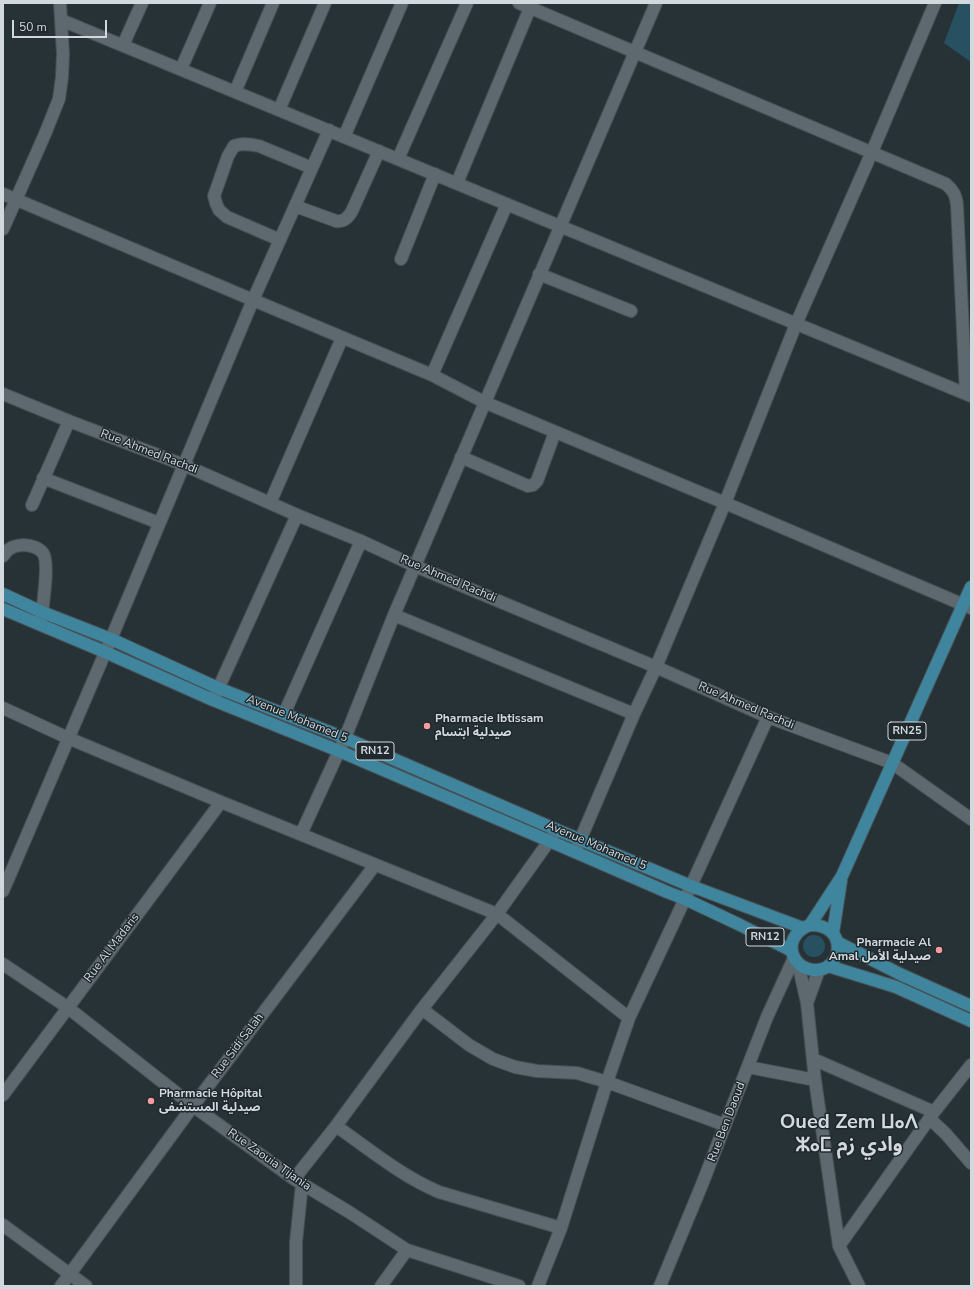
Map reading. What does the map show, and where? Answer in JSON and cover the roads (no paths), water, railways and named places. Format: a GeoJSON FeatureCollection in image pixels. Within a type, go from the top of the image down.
{"type":"FeatureCollection","features":[{"type":"Feature","properties":{"kind":"main road","name":"RN25"},"geometry":{"type":"LineString","coordinates":[[795,957],[792,944],[794,938],[798,932],[806,926],[842,876],[892,763],[967,606],[971,586]]}},
{"type":"Feature","properties":{"kind":"main road","name":"Avenue Mohamed 5"},"geometry":{"type":"LineString","coordinates":[[3,594],[42,612],[111,639],[218,688],[345,738],[557,830],[692,886],[747,908],[806,926]]}},
{"type":"Feature","properties":{"kind":"main road","name":"Avenue Mohamed 5"},"geometry":{"type":"LineString","coordinates":[[3,609],[213,700],[339,751],[685,899],[738,924],[795,957]]}},
{"type":"Feature","properties":{"kind":"main road","name":"RN25"},"geometry":{"type":"LineString","coordinates":[[823,968],[834,959],[838,951],[835,937],[842,876]]}},
{"type":"Feature","properties":{"kind":"main road"},"geometry":{"type":"LineString","coordinates":[[806,926],[819,925],[826,928],[835,937],[902,975],[971,1006]]}},
{"type":"Feature","properties":{"kind":"main road"},"geometry":{"type":"LineString","coordinates":[[795,957],[807,969],[823,968],[896,987],[971,1021]]}},
{"type":"Feature","properties":{"kind":"street"},"geometry":{"type":"LineString","coordinates":[[3,230],[59,99],[63,54],[60,3]]}},
{"type":"Feature","properties":{"kind":"street"},"geometry":{"type":"LineString","coordinates":[[123,45],[142,3]]}},
{"type":"Feature","properties":{"kind":"street"},"geometry":{"type":"LineString","coordinates":[[181,69],[210,3]]}},
{"type":"Feature","properties":{"kind":"street"},"geometry":{"type":"LineString","coordinates":[[234,92],[273,3]]}},
{"type":"Feature","properties":{"kind":"street"},"geometry":{"type":"LineString","coordinates":[[279,110],[325,3]]}},
{"type":"Feature","properties":{"kind":"street"},"geometry":{"type":"LineString","coordinates":[[344,136],[402,3]]}},
{"type":"Feature","properties":{"kind":"street"},"geometry":{"type":"LineString","coordinates":[[398,159],[467,3]]}},
{"type":"Feature","properties":{"kind":"street"},"geometry":{"type":"LineString","coordinates":[[61,20],[969,395],[958,220],[956,196],[953,190],[946,184],[872,152],[519,3]]}},
{"type":"Feature","properties":{"kind":"street"},"geometry":{"type":"LineString","coordinates":[[301,834],[345,738],[394,615],[484,402],[656,3]]}},
{"type":"Feature","properties":{"kind":"street"},"geometry":{"type":"LineString","coordinates":[[575,852],[725,503],[796,324],[872,152],[935,3]]}},
{"type":"Feature","properties":{"kind":"street"},"geometry":{"type":"LineString","coordinates":[[457,183],[530,8]]}},
{"type":"Feature","properties":{"kind":"street"},"geometry":{"type":"LineString","coordinates":[[3,891],[111,639],[253,300],[329,130]]}},
{"type":"Feature","properties":{"kind":"street"},"geometry":{"type":"LineString","coordinates":[[280,240],[227,217],[219,210],[214,196],[228,156],[234,146],[251,144],[312,168]]}},
{"type":"Feature","properties":{"kind":"street"},"geometry":{"type":"LineString","coordinates":[[295,206],[336,221],[344,221],[352,211],[379,151]]}},
{"type":"Feature","properties":{"kind":"street"},"geometry":{"type":"LineString","coordinates":[[401,259],[436,174]]}},
{"type":"Feature","properties":{"kind":"street"},"geometry":{"type":"LineString","coordinates":[[3,194],[432,375],[484,402],[967,606]]}},
{"type":"Feature","properties":{"kind":"street"},"geometry":{"type":"LineString","coordinates":[[432,375],[507,204]]}},
{"type":"Feature","properties":{"kind":"street"},"geometry":{"type":"LineString","coordinates":[[539,274],[632,311]]}},
{"type":"Feature","properties":{"kind":"street"},"geometry":{"type":"LineString","coordinates":[[270,503],[342,338]]}},
{"type":"Feature","properties":{"kind":"street","name":"Rue Ahmed Rachdi"},"geometry":{"type":"LineString","coordinates":[[3,394],[184,465],[415,566],[656,666],[768,717],[892,763],[971,819]]}},
{"type":"Feature","properties":{"kind":"street"},"geometry":{"type":"LineString","coordinates":[[32,505],[69,421]]}},
{"type":"Feature","properties":{"kind":"street"},"geometry":{"type":"LineString","coordinates":[[461,457],[528,486],[537,482],[555,432]]}},
{"type":"Feature","properties":{"kind":"street"},"geometry":{"type":"LineString","coordinates":[[43,478],[159,524]]}},
{"type":"Feature","properties":{"kind":"street"},"geometry":{"type":"LineString","coordinates":[[213,700],[297,515]]}},
{"type":"Feature","properties":{"kind":"street"},"geometry":{"type":"LineString","coordinates":[[284,714],[360,541]]}},
{"type":"Feature","properties":{"kind":"street"},"geometry":{"type":"LineString","coordinates":[[3,556],[6,551],[18,545],[27,545],[37,548],[44,554],[46,560],[45,586],[40,625]]}},
{"type":"Feature","properties":{"kind":"street"},"geometry":{"type":"LineString","coordinates":[[394,615],[634,714]]}},
{"type":"Feature","properties":{"kind":"street"},"geometry":{"type":"LineString","coordinates":[[3,708],[68,738],[221,802],[497,914],[629,1018]]}},
{"type":"Feature","properties":{"kind":"street"},"geometry":{"type":"LineString","coordinates":[[538,1286],[561,1228],[607,1082],[629,1018],[692,886],[768,717]]}},
{"type":"Feature","properties":{"kind":"street","name":"Rue Al Madaris"},"geometry":{"type":"LineString","coordinates":[[3,1095],[221,802]]}},
{"type":"Feature","properties":{"kind":"street"},"geometry":{"type":"LineString","coordinates":[[296,1286],[298,1181],[336,1126],[422,1010],[497,914],[557,830]]}},
{"type":"Feature","properties":{"kind":"street","name":"Rue Sidi Salah"},"geometry":{"type":"LineString","coordinates":[[61,1286],[193,1106],[375,865]]}},
{"type":"Feature","properties":{"kind":"street"},"geometry":{"type":"LineString","coordinates":[[795,957],[807,1003],[815,1080],[838,1246],[859,1286]]}},
{"type":"Feature","properties":{"kind":"street","name":"Rue Ben Daoud"},"geometry":{"type":"LineString","coordinates":[[660,1286],[701,1188],[767,1017],[795,957]]}},
{"type":"Feature","properties":{"kind":"street","name":"Rue Zaouia Tijania"},"geometry":{"type":"LineString","coordinates":[[3,964],[67,1007],[193,1106],[298,1181],[407,1250],[519,1286]]}},
{"type":"Feature","properties":{"kind":"street"},"geometry":{"type":"LineString","coordinates":[[807,1003],[823,968]]}},
{"type":"Feature","properties":{"kind":"street"},"geometry":{"type":"LineString","coordinates":[[422,1010],[468,1045],[493,1059],[516,1067],[537,1071],[577,1072],[726,1125]]}},
{"type":"Feature","properties":{"kind":"street"},"geometry":{"type":"LineString","coordinates":[[813,1059],[932,1115],[971,1163]]}},
{"type":"Feature","properties":{"kind":"street"},"geometry":{"type":"LineString","coordinates":[[838,1246],[932,1115],[971,1065]]}},
{"type":"Feature","properties":{"kind":"street"},"geometry":{"type":"LineString","coordinates":[[748,1067],[815,1080]]}},
{"type":"Feature","properties":{"kind":"street"},"geometry":{"type":"LineString","coordinates":[[336,1126],[421,1185],[439,1192],[561,1228]]}},
{"type":"Feature","properties":{"kind":"street"},"geometry":{"type":"LineString","coordinates":[[3,1225],[86,1286]]}},
{"type":"Feature","properties":{"kind":"street"},"geometry":{"type":"LineString","coordinates":[[381,1286],[407,1250]]}},
{"type":"Feature","properties":{"kind":"place","name":"Pharmacie Ibtissam صيدلية ابتسام"},"geometry":{"type":"Point","coordinates":[427,726]}},
{"type":"Feature","properties":{"kind":"place","name":"Pharmacie Al Amal صيدلية الأمل"},"geometry":{"type":"Point","coordinates":[939,950]}},
{"type":"Feature","properties":{"kind":"place","name":"Pharmacie Hôpital صيدلية المستشفى"},"geometry":{"type":"Point","coordinates":[151,1101]}},
{"type":"Feature","properties":{"kind":"district","name":"Oued Zem ⵡⴰⴷ ⵣⴰⵎ وادي زم"},"geometry":{"type":"Point","coordinates":[849,1134]}}]}
